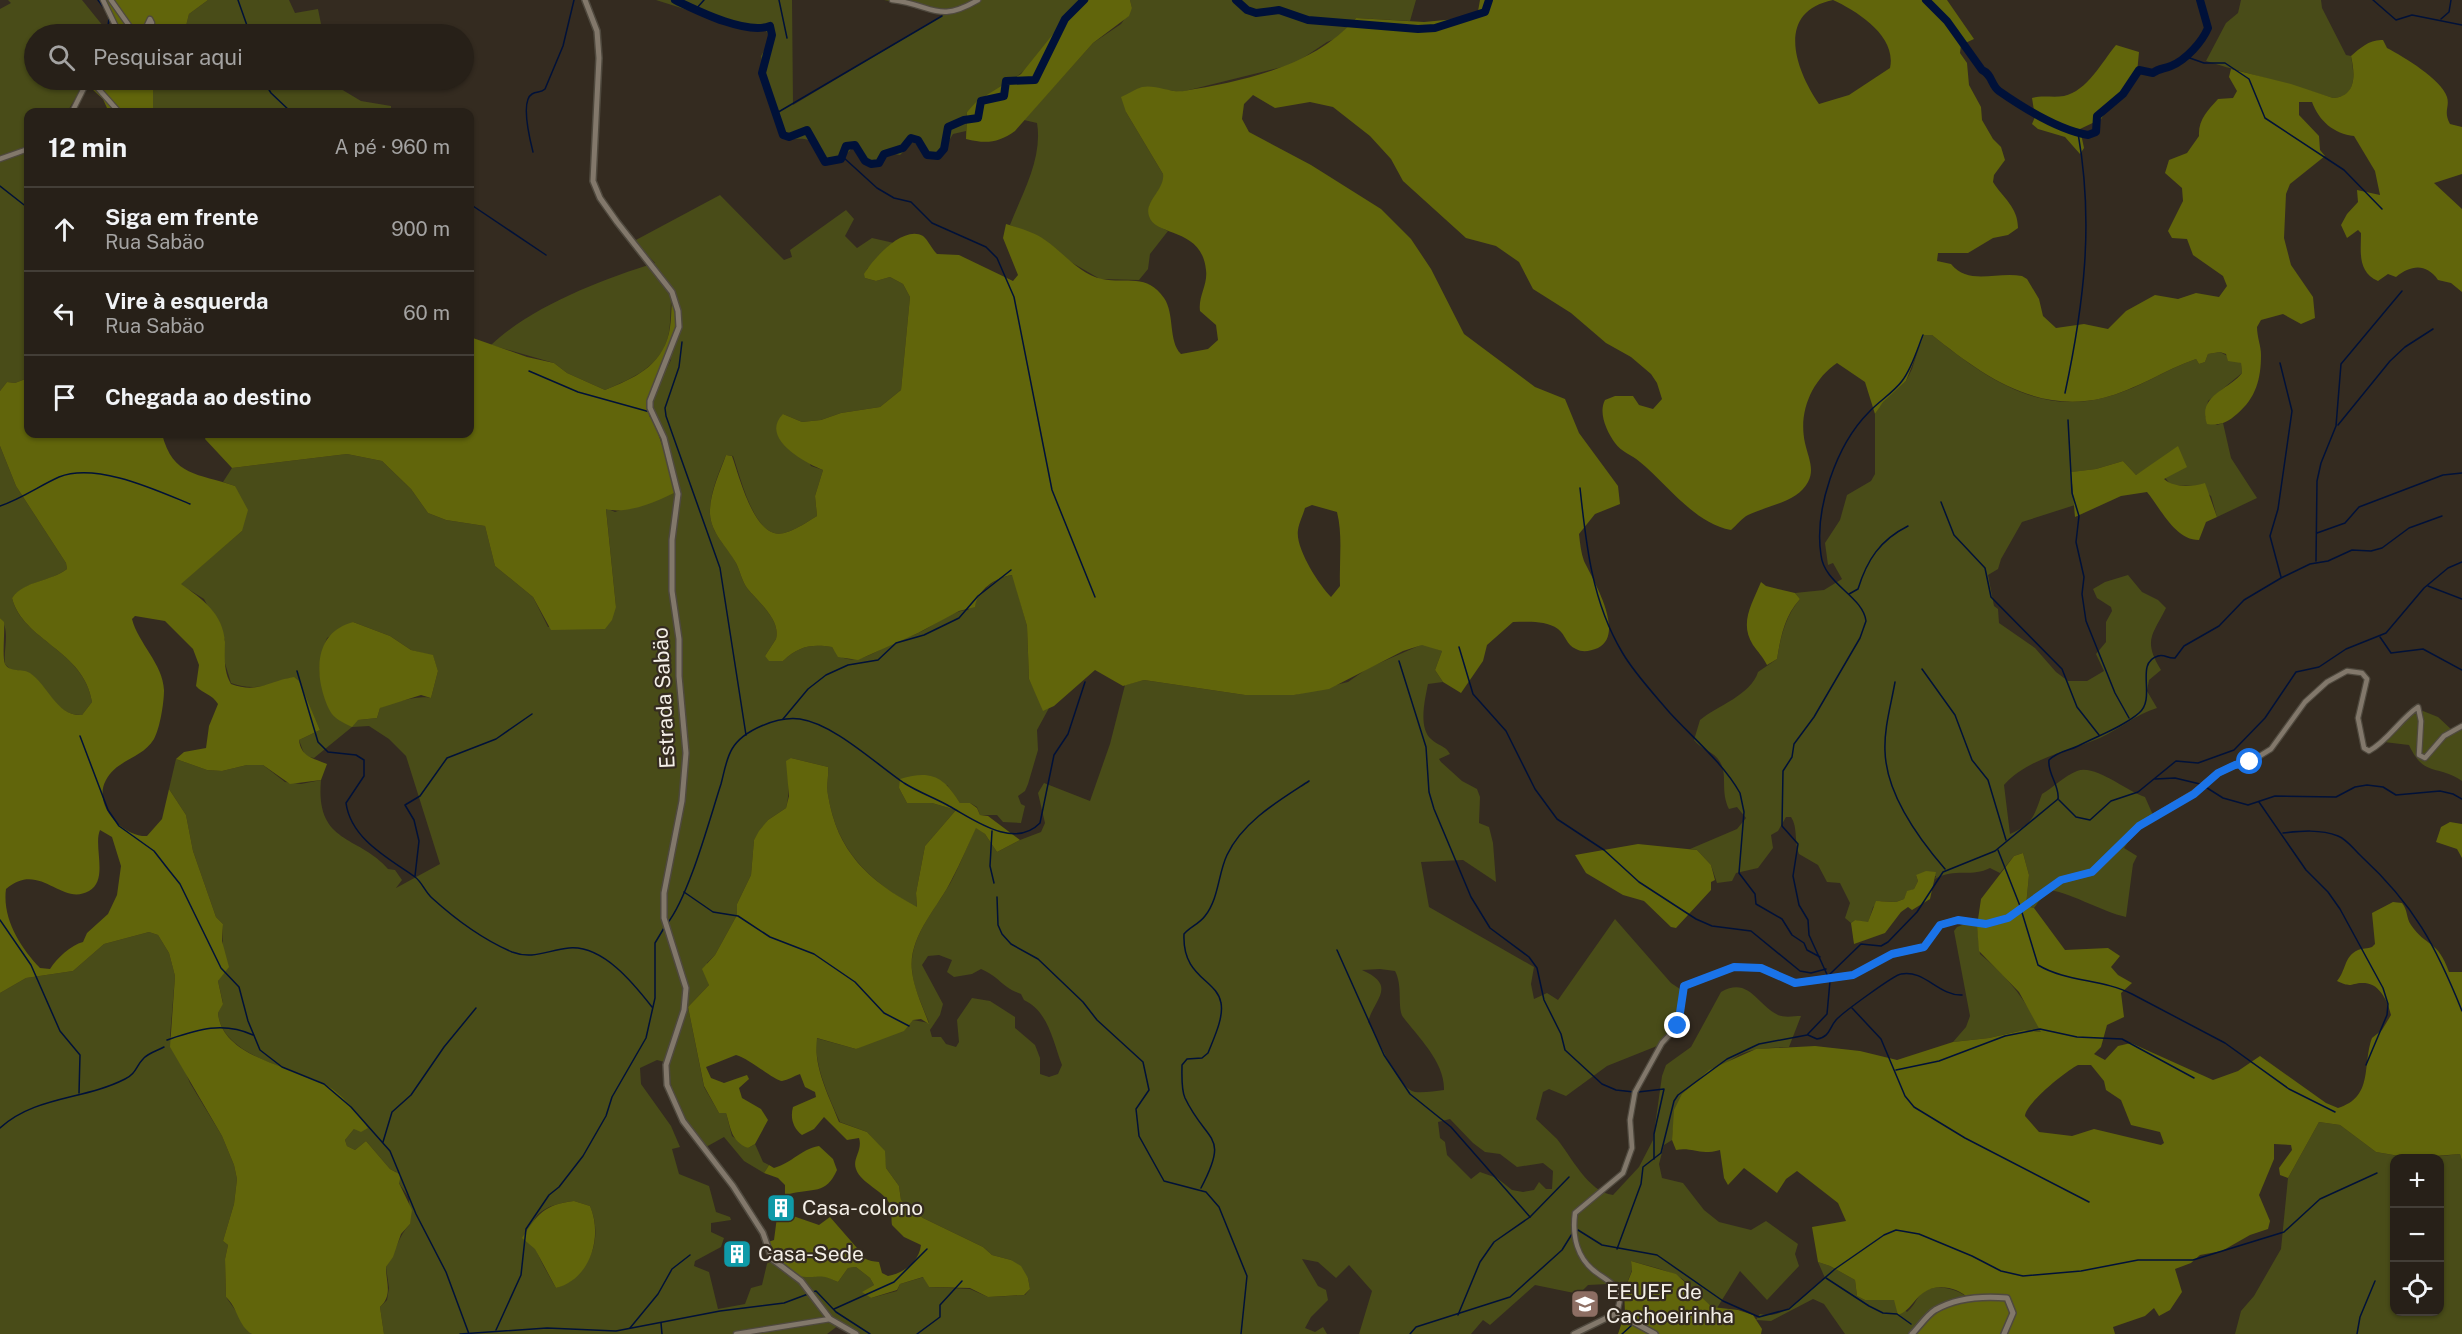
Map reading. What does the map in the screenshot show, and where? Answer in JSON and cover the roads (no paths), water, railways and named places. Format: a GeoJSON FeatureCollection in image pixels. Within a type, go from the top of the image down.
{"type":"FeatureCollection","features":[{"type":"Feature","properties":{"kind":"street"},"geometry":{"type":"LineString","coordinates":[[102,0],[114,24]]}},
{"type":"Feature","properties":{"kind":"street"},"geometry":{"type":"LineString","coordinates":[[111,0],[128,24]]}},
{"type":"Feature","properties":{"kind":"street","name":"Estrada Sabäo"},"geometry":{"type":"LineString","coordinates":[[585,0],[597,31],[599,58],[593,181],[600,198],[672,292],[679,327],[650,401],[650,408],[673,465],[678,494],[672,540],[672,591],[679,639],[679,676],[686,753],[682,801],[664,893],[664,918],[686,988],[684,1010],[666,1065],[668,1085],[682,1121],[733,1186],[763,1233],[772,1259],[801,1281],[831,1319],[856,1334]]}},
{"type":"Feature","properties":{"kind":"street"},"geometry":{"type":"LineString","coordinates":[[892,0],[943,13],[959,11],[978,0]]}},
{"type":"Feature","properties":{"kind":"street"},"geometry":{"type":"LineString","coordinates":[[74,108],[83,90]]}},
{"type":"Feature","properties":{"kind":"street"},"geometry":{"type":"LineString","coordinates":[[99,90],[115,108]]}},
{"type":"Feature","properties":{"kind":"street"},"geometry":{"type":"LineString","coordinates":[[0,159],[24,150]]}},
{"type":"Feature","properties":{"kind":"street"},"geometry":{"type":"LineString","coordinates":[[1574,1334],[1617,1312],[1621,1295],[1615,1285],[1582,1260],[1577,1246],[1575,1213],[1623,1173],[1632,1148],[1629,1120],[1635,1092],[1662,1043],[1678,1026],[1684,986],[1734,967],[1761,968],[1795,983],[1853,975],[1892,954],[1924,947],[1940,925],[1958,920],[1986,924],[2008,918],[2061,880],[2092,872],[2139,826],[2194,794],[2218,773],[2235,765],[2250,762],[2271,749],[2305,702],[2326,682],[2347,671],[2362,673],[2367,679],[2358,718],[2364,748],[2368,751],[2376,747],[2407,714],[2418,707],[2421,721],[2419,755],[2425,758],[2444,736],[2462,726]]}},
{"type":"Feature","properties":{"kind":"street"},"geometry":{"type":"LineString","coordinates":[[1912,1334],[1935,1310],[1964,1300],[1990,1296],[2007,1298],[2013,1313],[2004,1334]]}},
{"type":"Feature","properties":{"kind":"street"},"geometry":{"type":"LineString","coordinates":[[1617,1312],[1655,1334]]}},
{"type":"Feature","properties":{"kind":"street"},"geometry":{"type":"LineString","coordinates":[[736,1334],[831,1319]]}},
{"type":"Feature","properties":{"kind":"waterway"},"geometry":{"type":"LineString","coordinates":[[98,0],[104,8]]}},
{"type":"Feature","properties":{"kind":"waterway"},"geometry":{"type":"LineString","coordinates":[[238,0],[246,24]]}},
{"type":"Feature","properties":{"kind":"waterway"},"geometry":{"type":"LineString","coordinates":[[533,152],[526,112],[528,98],[545,89],[563,46],[574,0]]}},
{"type":"Feature","properties":{"kind":"waterway"},"geometry":{"type":"LineString","coordinates":[[675,0],[735,25],[760,28],[770,26],[772,35],[762,73],[783,135],[789,137],[807,130],[825,162],[841,159],[846,146],[855,145],[865,161],[871,164],[879,163],[884,154],[903,148],[911,138],[918,140],[927,155],[938,156],[944,149],[948,127],[964,120],[978,118],[981,101],[1004,96],[1006,81],[1035,80],[1065,19],[1084,0]]}},
{"type":"Feature","properties":{"kind":"waterway"},"geometry":{"type":"LineString","coordinates":[[696,9],[704,0]]}},
{"type":"Feature","properties":{"kind":"waterway"},"geometry":{"type":"LineString","coordinates":[[779,0],[787,38]]}},
{"type":"Feature","properties":{"kind":"waterway"},"geometry":{"type":"LineString","coordinates":[[1236,0],[1247,10],[1256,13],[1279,10],[1308,20],[1418,29],[1435,28],[1485,12],[1489,0]]}},
{"type":"Feature","properties":{"kind":"waterway"},"geometry":{"type":"LineString","coordinates":[[1926,0],[1947,21],[1999,91],[2053,123],[2088,135],[2096,132],[2097,116],[2123,94],[2139,70],[2153,73],[2171,66],[2182,60],[2198,45],[2208,28],[2200,0]]}},
{"type":"Feature","properties":{"kind":"waterway"},"geometry":{"type":"LineString","coordinates":[[2373,0],[2396,20],[2412,15],[2462,25]]}},
{"type":"Feature","properties":{"kind":"waterway"},"geometry":{"type":"LineString","coordinates":[[2441,19],[2449,12],[2451,0]]}},
{"type":"Feature","properties":{"kind":"waterway"},"geometry":{"type":"LineString","coordinates":[[775,114],[942,16]]}},
{"type":"Feature","properties":{"kind":"waterway"},"geometry":{"type":"LineString","coordinates":[[108,24],[109,18]]}},
{"type":"Feature","properties":{"kind":"waterway"},"geometry":{"type":"LineString","coordinates":[[2184,56],[2204,63],[2225,63],[2249,79],[2265,118],[2344,170],[2382,209]]}},
{"type":"Feature","properties":{"kind":"waterway"},"geometry":{"type":"LineString","coordinates":[[269,90],[287,108]]}},
{"type":"Feature","properties":{"kind":"waterway"},"geometry":{"type":"LineString","coordinates":[[2065,393],[2072,360],[2085,263],[2085,199],[2078,133]]}},
{"type":"Feature","properties":{"kind":"waterway"},"geometry":{"type":"LineString","coordinates":[[843,157],[877,188],[894,198],[911,202],[932,223],[986,247],[997,258],[1014,297],[1052,490],[1095,597]]}},
{"type":"Feature","properties":{"kind":"waterway"},"geometry":{"type":"LineString","coordinates":[[0,186],[24,205]]}},
{"type":"Feature","properties":{"kind":"waterway"},"geometry":{"type":"LineString","coordinates":[[474,207],[546,255]]}},
{"type":"Feature","properties":{"kind":"waterway"},"geometry":{"type":"LineString","coordinates":[[2316,561],[2317,481],[2321,463],[2336,426],[2341,364],[2402,291]]}},
{"type":"Feature","properties":{"kind":"waterway"},"geometry":{"type":"LineString","coordinates":[[2338,425],[2390,361],[2405,347],[2433,329]]}},
{"type":"Feature","properties":{"kind":"waterway"},"geometry":{"type":"LineString","coordinates":[[1617,1249],[1641,1184],[1643,1167],[1661,1153],[1674,1101],[1678,1095],[1727,1059],[1759,1044],[1807,1035],[1827,1014],[1830,981],[1809,935],[1808,920],[1799,905],[1793,876],[1798,844],[1782,826],[1783,771],[1792,757],[1794,744],[1814,717],[1860,638],[1866,621],[1858,604],[1829,574],[1821,555],[1821,518],[1830,479],[1837,460],[1857,426],[1906,376],[1923,335]]}},
{"type":"Feature","properties":{"kind":"waterway"},"geometry":{"type":"LineString","coordinates":[[682,342],[679,367],[665,408],[666,416],[720,568],[746,735]]}},
{"type":"Feature","properties":{"kind":"waterway"},"geometry":{"type":"LineString","coordinates":[[2280,363],[2292,411],[2278,509],[2270,536],[2281,577]]}},
{"type":"Feature","properties":{"kind":"waterway"},"geometry":{"type":"LineString","coordinates":[[529,371],[578,392],[650,412]]}},
{"type":"Feature","properties":{"kind":"waterway"},"geometry":{"type":"LineString","coordinates":[[2068,420],[2072,493],[2079,516],[2076,542],[2084,577],[2082,594],[2086,621],[2115,693],[2129,718]]}},
{"type":"Feature","properties":{"kind":"waterway"},"geometry":{"type":"LineString","coordinates":[[0,506],[59,477],[74,473],[108,475],[190,504]]}},
{"type":"Feature","properties":{"kind":"waterway"},"geometry":{"type":"LineString","coordinates":[[2317,533],[2345,523],[2359,507],[2443,475],[2462,473]]}},
{"type":"Feature","properties":{"kind":"waterway"},"geometry":{"type":"LineString","coordinates":[[1580,488],[1592,572],[1612,633],[1638,676],[1716,761],[1740,793],[1744,812],[1739,873],[1755,894],[1756,904],[1782,919],[1792,935],[1804,943],[1807,950],[1820,957]]}},
{"type":"Feature","properties":{"kind":"waterway"},"geometry":{"type":"LineString","coordinates":[[1941,502],[1954,535],[1985,568],[1991,597],[2062,669],[2077,707],[2099,735]]}},
{"type":"Feature","properties":{"kind":"waterway"},"geometry":{"type":"LineString","coordinates":[[2058,799],[2049,760],[2059,753],[2118,727],[2139,713],[2146,699],[2146,673],[2151,660],[2158,656],[2175,658],[2184,646],[2219,626],[2244,600],[2281,578],[2310,564],[2328,561],[2352,550],[2371,551],[2382,548],[2409,528],[2442,516]]}},
{"type":"Feature","properties":{"kind":"waterway"},"geometry":{"type":"LineString","coordinates":[[1849,594],[1858,589],[1870,560],[1882,544],[1908,526]]}},
{"type":"Feature","properties":{"kind":"waterway"},"geometry":{"type":"LineString","coordinates":[[2059,800],[2076,817],[2090,820],[2111,801],[2138,792],[2176,761],[2198,763],[2234,750],[2265,718],[2296,672],[2319,667],[2346,649],[2386,633],[2424,588],[2448,568],[2462,562]]}},
{"type":"Feature","properties":{"kind":"waterway"},"geometry":{"type":"LineString","coordinates":[[783,719],[808,689],[826,675],[848,665],[878,660],[896,643],[924,635],[959,618],[978,596],[1011,570]]}},
{"type":"Feature","properties":{"kind":"waterway"},"geometry":{"type":"LineString","coordinates":[[2428,586],[2462,599]]}},
{"type":"Feature","properties":{"kind":"waterway"},"geometry":{"type":"LineString","coordinates":[[2380,637],[2391,653],[2423,649],[2462,670]]}},
{"type":"Feature","properties":{"kind":"waterway"},"geometry":{"type":"LineString","coordinates":[[1459,647],[1473,694],[1506,731],[1535,789],[1557,819],[1604,850],[1639,882],[1696,919],[1712,926],[1751,931],[1800,971],[1811,973],[1826,969]]}},
{"type":"Feature","properties":{"kind":"waterway"},"geometry":{"type":"LineString","coordinates":[[1399,661],[1426,747],[1429,792],[1434,809],[1471,897],[1490,928],[1529,957],[1537,968],[1544,1000],[1561,1034],[1565,1050],[1602,1084],[1616,1090],[1634,1092]]}},
{"type":"Feature","properties":{"kind":"waterway"},"geometry":{"type":"LineString","coordinates":[[1922,669],[1955,715],[1972,760],[1988,780],[2006,840]]}},
{"type":"Feature","properties":{"kind":"waterway"},"geometry":{"type":"LineString","coordinates":[[297,671],[318,742],[328,752],[356,755],[364,760],[364,776],[346,803],[355,827],[372,846],[417,879],[430,896],[450,913],[491,941],[512,952],[527,955],[569,948],[594,953],[627,977],[652,1007]]}},
{"type":"Feature","properties":{"kind":"waterway"},"geometry":{"type":"LineString","coordinates":[[667,924],[691,877],[730,753],[737,742],[753,730],[782,720],[800,719],[813,722],[840,736],[909,786],[994,830],[1018,834],[1030,831],[1040,823],[1054,755],[1068,734],[1085,682]]}},
{"type":"Feature","properties":{"kind":"waterway"},"geometry":{"type":"LineString","coordinates":[[1895,682],[1888,716],[1885,751],[1891,783],[1915,830],[1945,869]]}},
{"type":"Feature","properties":{"kind":"waterway"},"geometry":{"type":"LineString","coordinates":[[415,876],[419,841],[414,820],[405,805],[420,796],[447,758],[496,739],[532,714]]}},
{"type":"Feature","properties":{"kind":"waterway"},"geometry":{"type":"LineString","coordinates":[[80,736],[108,810],[119,826],[154,851],[180,884],[221,968],[239,987],[248,1021],[260,1050],[282,1067],[324,1084],[351,1107],[390,1151],[416,1214],[446,1272],[469,1334]]}},
{"type":"Feature","properties":{"kind":"waterway"},"geometry":{"type":"LineString","coordinates":[[2155,779],[2175,778],[2200,784]]}},
{"type":"Feature","properties":{"kind":"waterway"},"geometry":{"type":"LineString","coordinates":[[1201,1188],[1210,1170],[1214,1147],[1212,1140],[1185,1098],[1182,1086],[1182,1065],[1187,1059],[1202,1058],[1208,1053],[1218,1029],[1222,1009],[1218,995],[1188,960],[1184,934],[1203,919],[1210,909],[1227,855],[1242,832],[1263,812],[1309,781]]}},
{"type":"Feature","properties":{"kind":"waterway"},"geometry":{"type":"LineString","coordinates":[[2204,786],[2223,798],[2248,805],[2275,796],[2336,797],[2355,787],[2367,785],[2383,787],[2396,795],[2440,791],[2462,799]]}},
{"type":"Feature","properties":{"kind":"waterway"},"geometry":{"type":"LineString","coordinates":[[1829,975],[1861,944],[1881,946],[1888,942],[1917,912],[1943,872],[1995,851],[2058,799]]}},
{"type":"Feature","properties":{"kind":"waterway"},"geometry":{"type":"LineString","coordinates":[[2259,802],[2306,870],[2328,892],[2340,909],[2383,988],[2388,1004],[2387,1015],[2366,1065]]}},
{"type":"Feature","properties":{"kind":"waterway"},"geometry":{"type":"LineString","coordinates":[[992,831],[990,866],[994,883]]}},
{"type":"Feature","properties":{"kind":"waterway"},"geometry":{"type":"LineString","coordinates":[[2283,833],[2324,832],[2342,838],[2351,845],[2410,910],[2433,946],[2462,1011]]}},
{"type":"Feature","properties":{"kind":"waterway"},"geometry":{"type":"LineString","coordinates":[[1998,850],[2020,906],[2038,965],[2060,975],[2121,989],[2132,994],[2225,1043],[2289,1089],[2335,1112]]}},
{"type":"Feature","properties":{"kind":"waterway"},"geometry":{"type":"LineString","coordinates":[[684,892],[713,912],[738,916],[770,937],[814,954],[855,982],[884,1013],[909,1026]]}},
{"type":"Feature","properties":{"kind":"waterway"},"geometry":{"type":"LineString","coordinates":[[997,897],[998,925],[1002,934],[1011,944],[1038,959],[1083,1002],[1097,1020],[1143,1062],[1149,1090],[1136,1109],[1139,1136],[1164,1181],[1206,1192],[1219,1207],[1247,1276],[1241,1334]]}},
{"type":"Feature","properties":{"kind":"waterway"},"geometry":{"type":"LineString","coordinates":[[0,920],[31,965],[60,1031],[80,1055],[79,1093]]}},
{"type":"Feature","properties":{"kind":"waterway"},"geometry":{"type":"LineString","coordinates":[[496,1330],[521,1275],[526,1229],[549,1195],[559,1187],[583,1156],[606,1116],[612,1097],[646,1038],[655,998],[655,943],[664,928]]}},
{"type":"Feature","properties":{"kind":"waterway"},"geometry":{"type":"LineString","coordinates":[[1337,950],[1384,1055],[1410,1094],[1451,1127],[1530,1217]]}},
{"type":"Feature","properties":{"kind":"waterway"},"geometry":{"type":"LineString","coordinates":[[1808,1035],[1817,1039],[1824,1036],[1840,1016],[1901,974],[1917,975],[1946,991],[1962,995]]}},
{"type":"Feature","properties":{"kind":"waterway"},"geometry":{"type":"LineString","coordinates":[[383,1142],[392,1112],[411,1095],[444,1047],[476,1008]]}},
{"type":"Feature","properties":{"kind":"waterway"},"geometry":{"type":"LineString","coordinates":[[1852,1008],[1881,1039],[1905,1096],[1914,1107],[1965,1138],[2089,1202]]}},
{"type":"Feature","properties":{"kind":"waterway"},"geometry":{"type":"LineString","coordinates":[[167,1040],[210,1028],[231,1028],[253,1035]]}},
{"type":"Feature","properties":{"kind":"waterway"},"geometry":{"type":"LineString","coordinates":[[1896,1070],[1939,1061],[2005,1036],[2040,1029],[2077,1037],[2122,1039],[2194,1078]]}},
{"type":"Feature","properties":{"kind":"waterway"},"geometry":{"type":"LineString","coordinates":[[0,1128],[14,1118],[44,1104],[93,1091],[125,1079],[134,1072],[145,1057],[164,1047]]}},
{"type":"Feature","properties":{"kind":"waterway"},"geometry":{"type":"LineString","coordinates":[[1638,1092],[1664,1089],[1654,1134],[1654,1159]]}},
{"type":"Feature","properties":{"kind":"waterway"},"geometry":{"type":"LineString","coordinates":[[1410,1334],[1416,1327],[1510,1297],[1562,1250],[1572,1234],[1578,1230],[1602,1245],[1657,1255],[1723,1301],[1759,1317],[1789,1309],[1835,1269],[1884,1235],[1896,1230],[1919,1234],[2001,1271],[2023,1276],[2081,1271],[2138,1260],[2193,1260],[2284,1232],[2320,1199],[2377,1173]]}},
{"type":"Feature","properties":{"kind":"waterway"},"geometry":{"type":"LineString","coordinates":[[1458,1315],[1480,1262],[1494,1242],[1530,1217],[1569,1177]]}},
{"type":"Feature","properties":{"kind":"waterway"},"geometry":{"type":"LineString","coordinates":[[834,1309],[894,1282],[927,1249]]}},
{"type":"Feature","properties":{"kind":"waterway"},"geometry":{"type":"LineString","coordinates":[[630,1328],[658,1294],[672,1269],[690,1255]]}},
{"type":"Feature","properties":{"kind":"waterway"},"geometry":{"type":"LineString","coordinates":[[1826,1278],[1869,1306],[1883,1313],[1897,1314],[1911,1324]]}},
{"type":"Feature","properties":{"kind":"waterway"},"geometry":{"type":"LineString","coordinates":[[917,1334],[940,1317],[940,1305],[962,1281]]}},
{"type":"Feature","properties":{"kind":"waterway"},"geometry":{"type":"LineString","coordinates":[[2357,1334],[2360,1317],[2375,1281]]}},
{"type":"Feature","properties":{"kind":"waterway"},"geometry":{"type":"LineString","coordinates":[[813,1292],[816,1291],[836,1312],[870,1334]]}},
{"type":"Feature","properties":{"kind":"waterway"},"geometry":{"type":"LineString","coordinates":[[460,1334],[547,1328],[616,1331],[720,1311],[784,1303],[808,1294]]}},
{"type":"Feature","properties":{"kind":"waterway"},"geometry":{"type":"LineString","coordinates":[[661,1323],[662,1334]]}},
{"type":"Feature","properties":{"kind":"waterway"},"geometry":{"type":"LineString","coordinates":[[1622,1334],[1632,1325]]}},
{"type":"Feature","properties":{"kind":"place","name":"Casa-colono"},"geometry":{"type":"Point","coordinates":[781,1208]}},
{"type":"Feature","properties":{"kind":"place","name":"Casa-Sede"},"geometry":{"type":"Point","coordinates":[737,1254]}},
{"type":"Feature","properties":{"kind":"place","name":"EEUEF de Cachoeirinha"},"geometry":{"type":"Point","coordinates":[1585,1304]}}]}
